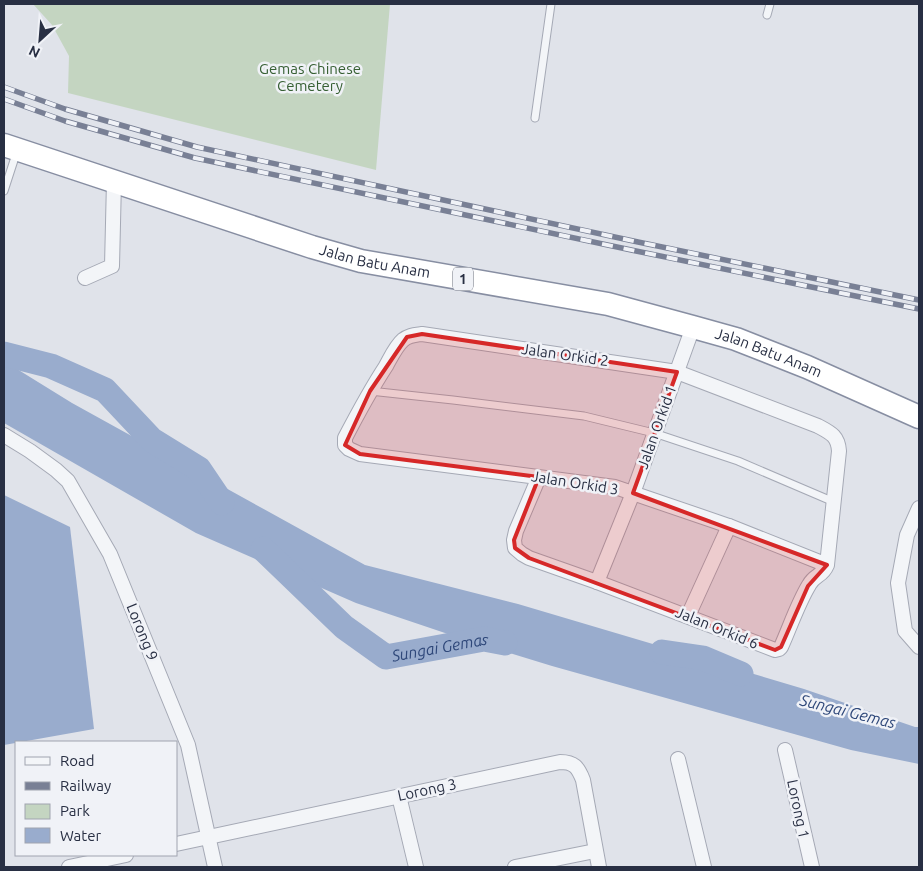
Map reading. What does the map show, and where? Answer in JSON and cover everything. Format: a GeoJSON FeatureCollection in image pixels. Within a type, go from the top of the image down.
{"type":"FeatureCollection","features":[{"type":"Feature","properties":{"kind":"highway","name":"Jalan Batu Anam"},"geometry":{"type":"LineString","coordinates":[[11,147],[312,247],[361,261],[608,304],[693,326],[736,339],[807,367],[919,417]]}},
{"type":"Feature","properties":{"kind":"street"},"geometry":{"type":"LineString","coordinates":[[85,278],[112,266],[114,181]]}},
{"type":"Feature","properties":{"kind":"street","name":"Jalan Orkid 1"},"geometry":{"type":"LineString","coordinates":[[597,582],[633,493],[693,326]]}},
{"type":"Feature","properties":{"kind":"street","name":"Jalan Orkid 2"},"geometry":{"type":"LineString","coordinates":[[345,445],[345,438],[396,348],[402,341],[413,335],[422,334],[677,372],[818,426],[836,437],[839,445],[834,502]]}},
{"type":"Feature","properties":{"kind":"street","name":"Lorong 9"},"geometry":{"type":"LineString","coordinates":[[4,435],[37,455],[68,481],[110,554],[188,745],[216,867]]}},
{"type":"Feature","properties":{"kind":"street","name":"Jalan Orkid 3"},"geometry":{"type":"LineString","coordinates":[[345,445],[360,454],[615,487],[729,526],[827,564]]}},
{"type":"Feature","properties":{"kind":"street","name":"Jalan Orkid 6"},"geometry":{"type":"LineString","coordinates":[[539,477],[514,540],[515,548],[522,554],[688,616],[772,650],[777,650],[781,647],[808,586],[815,577],[825,570],[827,564]]}},
{"type":"Feature","properties":{"kind":"street"},"geometry":{"type":"LineString","coordinates":[[827,564],[834,502]]}},
{"type":"Feature","properties":{"kind":"street"},"geometry":{"type":"LineString","coordinates":[[919,508],[907,535],[898,583],[905,631],[919,647]]}},
{"type":"Feature","properties":{"kind":"street"},"geometry":{"type":"LineString","coordinates":[[688,616],[729,526]]}},
{"type":"Feature","properties":{"kind":"street","name":"Lorong 1"},"geometry":{"type":"LineString","coordinates":[[785,750],[812,867]]}},
{"type":"Feature","properties":{"kind":"street"},"geometry":{"type":"LineString","coordinates":[[678,760],[704,867]]}},
{"type":"Feature","properties":{"kind":"street","name":"Lorong 3"},"geometry":{"type":"LineString","coordinates":[[178,844],[567,762],[573,764],[581,774],[599,867]]}},
{"type":"Feature","properties":{"kind":"street"},"geometry":{"type":"LineString","coordinates":[[399,796],[416,867]]}},
{"type":"Feature","properties":{"kind":"street"},"geometry":{"type":"LineString","coordinates":[[515,867],[595,851]]}},
{"type":"Feature","properties":{"kind":"street"},"geometry":{"type":"LineString","coordinates":[[69,867],[121,856]]}},
{"type":"Feature","properties":{"kind":"lane"},"geometry":{"type":"LineString","coordinates":[[535,118],[551,4]]}},
{"type":"Feature","properties":{"kind":"lane"},"geometry":{"type":"LineString","coordinates":[[767,14],[770,4]]}},
{"type":"Feature","properties":{"kind":"lane"},"geometry":{"type":"LineString","coordinates":[[4,191],[11,147]]}},
{"type":"Feature","properties":{"kind":"lane"},"geometry":{"type":"LineString","coordinates":[[370,391],[584,416],[654,433],[738,462],[834,502]]}},
{"type":"Feature","properties":{"kind":"highlighted area"},"geometry":{"type":"Polygon","coordinates":[[[422,334],[677,372],[633,493],[827,565],[808,586],[781,647],[775,650],[529,558],[515,548],[514,540],[539,477],[360,454],[345,445],[370,391],[407,337],[422,334]]]}},
{"type":"Feature","properties":{"kind":"green space","name":"Gemas Chinese Cemetery"},"geometry":{"type":"Polygon","coordinates":[[[33,4],[390,4],[376,170],[68,93],[69,56],[52,25],[33,4]]]}},
{"type":"Feature","properties":{"kind":"water"},"geometry":{"type":"Polygon","coordinates":[[[4,361],[72,403],[365,565],[518,604],[804,689],[919,727],[919,764],[851,750],[552,666],[445,633],[356,603],[196,533],[4,423],[4,361]]]}},
{"type":"Feature","properties":{"kind":"water"},"geometry":{"type":"Polygon","coordinates":[[[4,495],[70,527],[94,729],[26,741],[15,741],[15,743],[4,745],[4,495]]]}},
{"type":"Feature","properties":{"kind":"waterway","name":"Sungai Gemas"},"geometry":{"type":"LineString","coordinates":[[4,354],[51,366],[105,390],[152,440],[199,469],[222,503]]}},
{"type":"Feature","properties":{"kind":"waterway","name":"Sungai Gemas"},"geometry":{"type":"LineString","coordinates":[[263,549],[344,627],[386,657],[484,639],[505,643]]}},
{"type":"Feature","properties":{"kind":"waterway","name":"Sungai Gemas"},"geometry":{"type":"LineString","coordinates":[[662,652],[703,658],[741,674]]}},
{"type":"Feature","properties":{"kind":"railway"},"geometry":{"type":"LineString","coordinates":[[4,87],[65,109],[197,147],[638,242],[919,300]]}},
{"type":"Feature","properties":{"kind":"railway"},"geometry":{"type":"LineString","coordinates":[[4,99],[65,121],[195,158],[919,309]]}}]}
